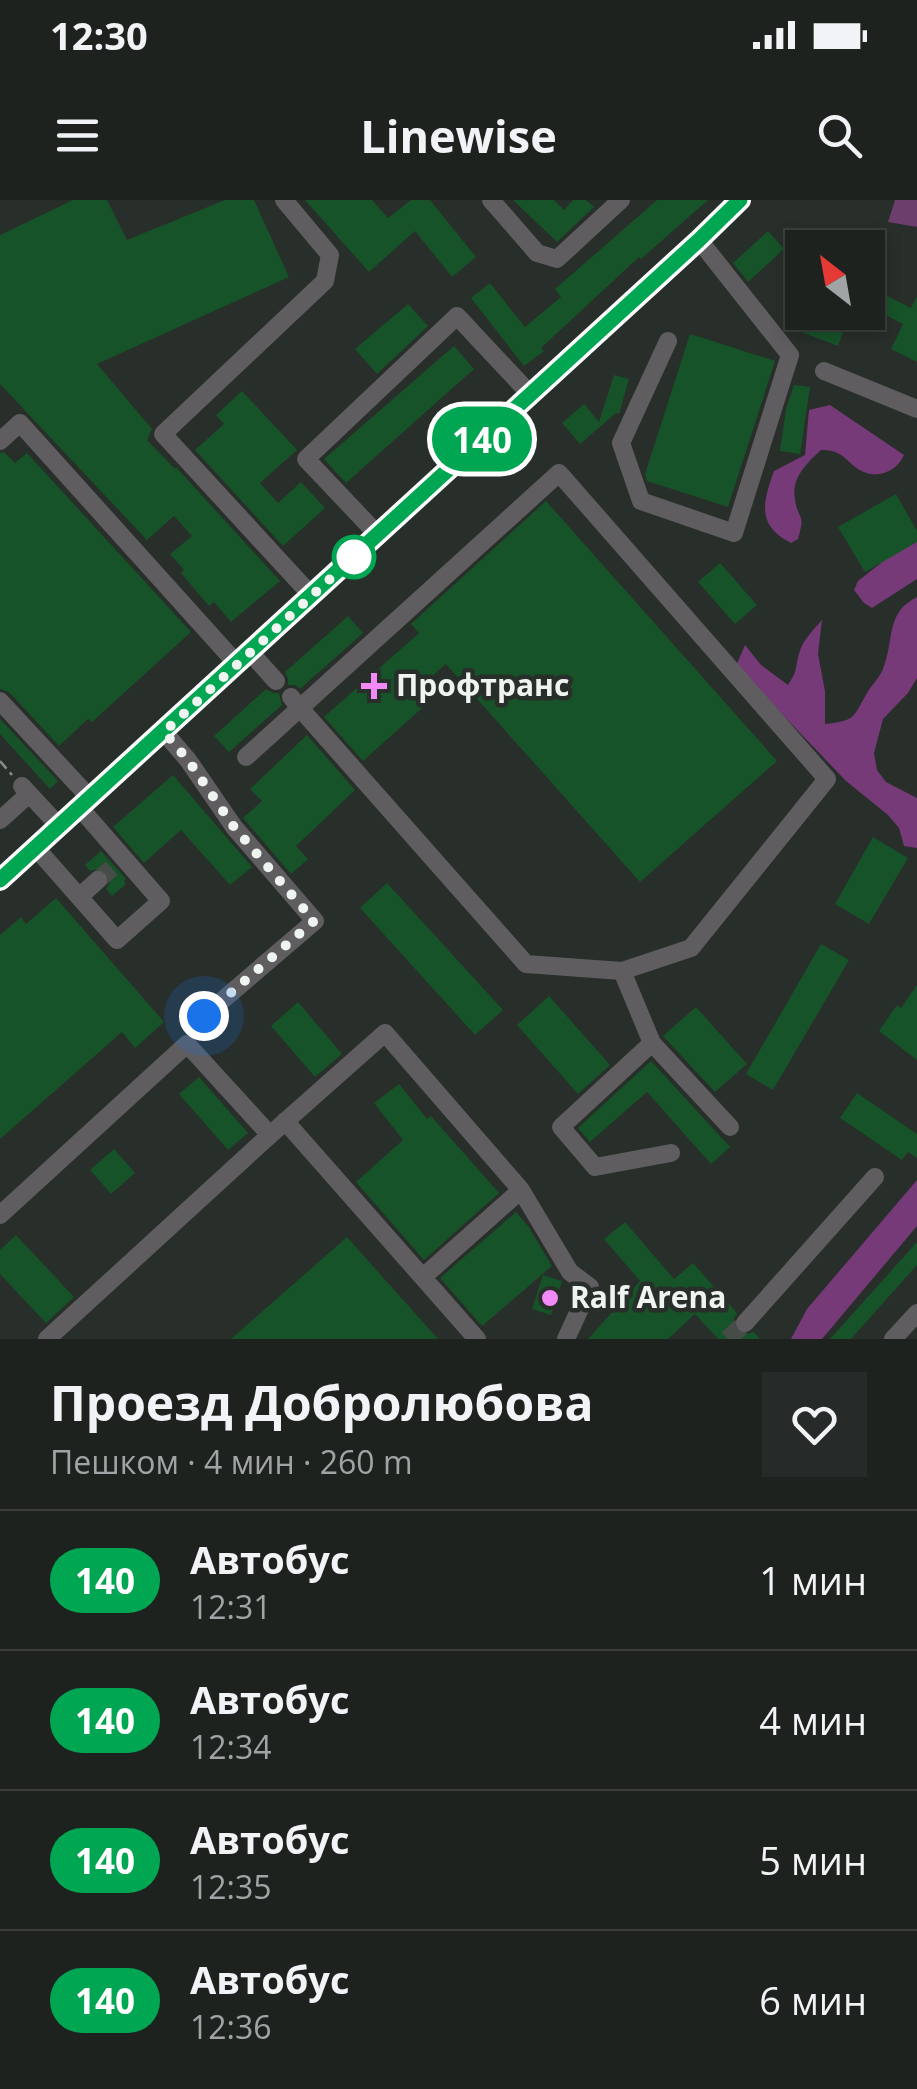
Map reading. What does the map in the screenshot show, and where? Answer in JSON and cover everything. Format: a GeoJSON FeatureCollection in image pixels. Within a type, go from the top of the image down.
{"type":"FeatureCollection","features":[{"type":"Feature","properties":{"kind":"street"},"geometry":{"type":"LineString","coordinates":[[284,200],[330,255],[325,282],[163,434],[312,596]]}},
{"type":"Feature","properties":{"kind":"street"},"geometry":{"type":"LineString","coordinates":[[491,200],[537,253],[557,259],[620,200]]}},
{"type":"Feature","properties":{"kind":"street"},"geometry":{"type":"LineString","coordinates":[[0,880],[740,200]]}},
{"type":"Feature","properties":{"kind":"street"},"geometry":{"type":"LineString","coordinates":[[668,340],[621,442],[631,472],[641,500],[734,532],[790,356],[699,240]]}},
{"type":"Feature","properties":{"kind":"street"},"geometry":{"type":"LineString","coordinates":[[378,535],[306,459],[456,316],[530,394]]}},
{"type":"Feature","properties":{"kind":"street"},"geometry":{"type":"LineString","coordinates":[[824,371],[917,409]]}},
{"type":"Feature","properties":{"kind":"street"},"geometry":{"type":"LineString","coordinates":[[0,441],[20,422],[244,658],[276,681]]}},
{"type":"Feature","properties":{"kind":"street"},"geometry":{"type":"LineString","coordinates":[[246,757],[295,702],[559,473],[827,778],[691,948],[622,971],[526,964],[295,702]]}},
{"type":"Feature","properties":{"kind":"street"},"geometry":{"type":"LineString","coordinates":[[0,700],[85,803],[111,869],[161,901],[117,940],[36,848]]}},
{"type":"Feature","properties":{"kind":"street"},"geometry":{"type":"LineString","coordinates":[[164,732],[234,827],[314,921],[204,1016]]}},
{"type":"Feature","properties":{"kind":"street"},"geometry":{"type":"LineString","coordinates":[[0,820],[26,790],[60,827]]}},
{"type":"Feature","properties":{"kind":"street"},"geometry":{"type":"LineString","coordinates":[[79,897],[111,869]]}},
{"type":"Feature","properties":{"kind":"street"},"geometry":{"type":"LineString","coordinates":[[622,971],[652,1043],[730,1127]]}},
{"type":"Feature","properties":{"kind":"street"},"geometry":{"type":"LineString","coordinates":[[47,1339],[384,1033],[521,1190],[570,1272],[590,1287],[566,1339]]}},
{"type":"Feature","properties":{"kind":"street"},"geometry":{"type":"LineString","coordinates":[[652,1043],[561,1127],[595,1167],[670,1153]]}},
{"type":"Feature","properties":{"kind":"street"},"geometry":{"type":"LineString","coordinates":[[0,1216],[188,1044],[270,1135]]}},
{"type":"Feature","properties":{"kind":"street"},"geometry":{"type":"LineString","coordinates":[[285,1121],[477,1339]]}},
{"type":"Feature","properties":{"kind":"street"},"geometry":{"type":"LineString","coordinates":[[745,1323],[875,1177]]}},
{"type":"Feature","properties":{"kind":"street"},"geometry":{"type":"LineString","coordinates":[[423,1277],[521,1190]]}},
{"type":"Feature","properties":{"kind":"street"},"geometry":{"type":"LineString","coordinates":[[893,1339],[917,1313]]}},
{"type":"Feature","properties":{"kind":"shaded area"},"geometry":{"type":"Polygon","coordinates":[[[895,200],[917,200],[917,227],[888,222],[895,200]]]}},
{"type":"Feature","properties":{"kind":"shaded area"},"geometry":{"type":"Polygon","coordinates":[[[830,405],[904,455],[893,469],[870,474],[835,452],[821,450],[795,484],[801,524],[798,539],[791,543],[772,529],[767,520],[767,493],[774,471],[805,455],[809,410],[830,405]]]}},
{"type":"Feature","properties":{"kind":"shaded area"},"geometry":{"type":"Polygon","coordinates":[[[917,534],[917,579],[872,608],[864,603],[854,590],[858,581],[891,550],[917,534]]]}},
{"type":"Feature","properties":{"kind":"shaded area"},"geometry":{"type":"Polygon","coordinates":[[[917,597],[917,678],[883,719],[874,753],[877,770],[886,782],[917,798],[917,848],[904,846],[899,828],[888,815],[846,781],[736,666],[745,645],[761,665],[788,685],[803,645],[822,620],[818,654],[825,691],[825,724],[843,721],[856,713],[883,670],[896,618],[917,597]]]}},
{"type":"Feature","properties":{"kind":"shaded area"},"geometry":{"type":"Polygon","coordinates":[[[917,1180],[917,1226],[822,1339],[791,1339],[807,1309],[917,1180]]]}},
{"type":"Feature","properties":{"kind":"building"},"geometry":{"type":"Polygon","coordinates":[[[73,200],[107,200],[127,240],[225,200],[254,200],[289,277],[97,364],[152,429],[147,440],[280,581],[231,622],[214,602],[209,606],[170,554],[192,536],[174,516],[147,540],[0,384],[0,235],[73,200]]]}},
{"type":"Feature","properties":{"kind":"building"},"geometry":{"type":"Polygon","coordinates":[[[305,200],[372,200],[388,218],[411,200],[430,200],[476,257],[452,277],[415,231],[369,272],[305,200]]]}},
{"type":"Feature","properties":{"kind":"building"},"geometry":{"type":"Polygon","coordinates":[[[513,200],[554,200],[564,210],[573,200],[586,200],[594,207],[557,242],[513,200]]]}},
{"type":"Feature","properties":{"kind":"building"},"geometry":{"type":"Polygon","coordinates":[[[657,200],[708,200],[639,257],[524,366],[471,298],[490,283],[525,327],[561,297],[555,289],[657,200]]]}},
{"type":"Feature","properties":{"kind":"building"},"geometry":{"type":"Polygon","coordinates":[[[768,231],[784,249],[748,282],[733,263],[768,231]]]}},
{"type":"Feature","properties":{"kind":"building"},"geometry":{"type":"Polygon","coordinates":[[[885,295],[911,308],[917,296],[917,362],[891,349],[903,324],[885,315],[885,295]]]}},
{"type":"Feature","properties":{"kind":"building"},"geometry":{"type":"Polygon","coordinates":[[[408,304],[428,326],[377,374],[355,349],[408,304]]]}},
{"type":"Feature","properties":{"kind":"building"},"geometry":{"type":"Polygon","coordinates":[[[796,330],[844,330],[838,346],[796,330]]]}},
{"type":"Feature","properties":{"kind":"building"},"geometry":{"type":"Polygon","coordinates":[[[690,334],[775,361],[728,507],[647,481],[645,474],[690,334]]]}},
{"type":"Feature","properties":{"kind":"building"},"geometry":{"type":"Polygon","coordinates":[[[454,346],[474,369],[346,483],[324,459],[454,346]]]}},
{"type":"Feature","properties":{"kind":"building"},"geometry":{"type":"Polygon","coordinates":[[[614,375],[629,379],[619,414],[580,444],[562,423],[584,404],[599,422],[614,375]]]}},
{"type":"Feature","properties":{"kind":"building"},"geometry":{"type":"Polygon","coordinates":[[[794,385],[810,387],[800,454],[780,451],[794,385]]]}},
{"type":"Feature","properties":{"kind":"building"},"geometry":{"type":"Polygon","coordinates":[[[242,391],[297,450],[260,483],[278,503],[301,482],[325,508],[283,546],[195,450],[224,424],[216,415],[242,391]]]}},
{"type":"Feature","properties":{"kind":"building"},"geometry":{"type":"Polygon","coordinates":[[[4,452],[15,463],[27,453],[191,632],[92,722],[88,719],[59,746],[9,692],[0,689],[0,453],[4,452]]]}},
{"type":"Feature","properties":{"kind":"building"},"geometry":{"type":"Polygon","coordinates":[[[896,494],[917,531],[917,542],[865,572],[838,527],[896,494]]]}},
{"type":"Feature","properties":{"kind":"building"},"geometry":{"type":"Polygon","coordinates":[[[546,501],[777,761],[640,882],[446,664],[418,688],[430,701],[363,761],[324,717],[419,633],[411,624],[546,501]]]}},
{"type":"Feature","properties":{"kind":"building"},"geometry":{"type":"Polygon","coordinates":[[[720,563],[757,605],[735,624],[698,582],[720,563]]]}},
{"type":"Feature","properties":{"kind":"building"},"geometry":{"type":"Polygon","coordinates":[[[348,616],[363,633],[300,689],[288,685],[285,672],[348,616]]]}},
{"type":"Feature","properties":{"kind":"building"},"geometry":{"type":"Polygon","coordinates":[[[266,689],[279,693],[282,705],[229,752],[214,736],[266,689]]]}},
{"type":"Feature","properties":{"kind":"building"},"geometry":{"type":"Polygon","coordinates":[[[0,719],[58,781],[50,789],[0,734],[0,719]]]}},
{"type":"Feature","properties":{"kind":"building"},"geometry":{"type":"Polygon","coordinates":[[[307,735],[355,790],[296,846],[308,859],[291,874],[243,818],[262,801],[250,789],[307,735]]]}},
{"type":"Feature","properties":{"kind":"building"},"geometry":{"type":"Polygon","coordinates":[[[173,775],[252,867],[230,885],[181,830],[144,863],[113,827],[173,775]]]}},
{"type":"Feature","properties":{"kind":"building"},"geometry":{"type":"Polygon","coordinates":[[[873,837],[908,858],[869,924],[835,904],[873,837]]]}},
{"type":"Feature","properties":{"kind":"building"},"geometry":{"type":"Polygon","coordinates":[[[101,851],[126,879],[126,884],[112,896],[106,889],[110,883],[108,872],[101,868],[90,871],[85,865],[101,851]]]}},
{"type":"Feature","properties":{"kind":"building"},"geometry":{"type":"Polygon","coordinates":[[[387,883],[503,1010],[475,1035],[360,908],[387,883]]]}},
{"type":"Feature","properties":{"kind":"building"},"geometry":{"type":"Polygon","coordinates":[[[56,898],[164,1022],[135,1048],[122,1032],[0,1139],[0,935],[21,917],[26,924],[56,898]]]}},
{"type":"Feature","properties":{"kind":"building"},"geometry":{"type":"Polygon","coordinates":[[[821,944],[849,960],[773,1090],[746,1074],[821,944]]]}},
{"type":"Feature","properties":{"kind":"building"},"geometry":{"type":"Polygon","coordinates":[[[917,985],[917,1060],[879,1031],[917,985]]]}},
{"type":"Feature","properties":{"kind":"building"},"geometry":{"type":"Polygon","coordinates":[[[549,996],[610,1065],[578,1094],[517,1025],[549,996]]]}},
{"type":"Feature","properties":{"kind":"building"},"geometry":{"type":"Polygon","coordinates":[[[298,1002],[342,1054],[315,1077],[271,1026],[298,1002]]]}},
{"type":"Feature","properties":{"kind":"building"},"geometry":{"type":"Polygon","coordinates":[[[696,1007],[747,1064],[715,1092],[663,1036],[696,1007]]]}},
{"type":"Feature","properties":{"kind":"building"},"geometry":{"type":"Polygon","coordinates":[[[651,1061],[730,1147],[711,1164],[647,1092],[590,1142],[578,1128],[651,1061]]]}},
{"type":"Feature","properties":{"kind":"building"},"geometry":{"type":"Polygon","coordinates":[[[199,1077],[248,1133],[228,1150],[179,1094],[199,1077]]]}},
{"type":"Feature","properties":{"kind":"building"},"geometry":{"type":"Polygon","coordinates":[[[399,1084],[427,1119],[431,1116],[499,1193],[424,1260],[356,1182],[403,1140],[374,1103],[399,1084]]]}},
{"type":"Feature","properties":{"kind":"building"},"geometry":{"type":"Polygon","coordinates":[[[857,1093],[917,1134],[917,1158],[908,1152],[902,1160],[840,1118],[857,1093]]]}},
{"type":"Feature","properties":{"kind":"building"},"geometry":{"type":"Polygon","coordinates":[[[114,1149],[135,1173],[111,1194],[90,1170],[114,1149]]]}},
{"type":"Feature","properties":{"kind":"building"},"geometry":{"type":"Polygon","coordinates":[[[516,1212],[552,1266],[482,1326],[440,1278],[516,1212]]]}},
{"type":"Feature","properties":{"kind":"building"},"geometry":{"type":"Polygon","coordinates":[[[625,1222],[674,1279],[693,1263],[737,1313],[733,1321],[736,1332],[754,1332],[760,1339],[718,1339],[695,1314],[668,1339],[588,1339],[640,1281],[604,1239],[625,1222]]]}},
{"type":"Feature","properties":{"kind":"building"},"geometry":{"type":"Polygon","coordinates":[[[16,1235],[74,1297],[46,1323],[0,1274],[0,1250],[16,1235]]]}},
{"type":"Feature","properties":{"kind":"building"},"geometry":{"type":"Polygon","coordinates":[[[347,1237],[438,1339],[231,1339],[347,1237]]]}},
{"type":"Feature","properties":{"kind":"building"},"geometry":{"type":"Polygon","coordinates":[[[917,1242],[917,1265],[851,1339],[830,1339],[917,1242]]]}},
{"type":"Feature","properties":{"kind":"building"},"geometry":{"type":"Polygon","coordinates":[[[543,1275],[562,1281],[551,1315],[532,1309],[543,1275]]]}},
{"type":"Feature","properties":{"kind":"tunnel"},"geometry":{"type":"LineString","coordinates":[[98,880],[112,868]]}},
{"type":"Feature","properties":{"kind":"tunnel"},"geometry":{"type":"LineString","coordinates":[[728,1339],[745,1323]]}},
{"type":"Feature","properties":{"kind":"bus line","name":"140"},"geometry":{"type":"LineString","coordinates":[[0,880],[740,200]]}},
{"type":"Feature","properties":{"kind":"place","name":"Профтранс"},"geometry":{"type":"Point","coordinates":[374,686]}},
{"type":"Feature","properties":{"kind":"place","name":"Ralf Arena"},"geometry":{"type":"Point","coordinates":[550,1298]}},
{"type":"Feature","properties":{"kind":"route"},"geometry":{"type":"LineString","coordinates":[[204,1016],[314,921],[234,827],[164,732],[354,557]]}}]}
